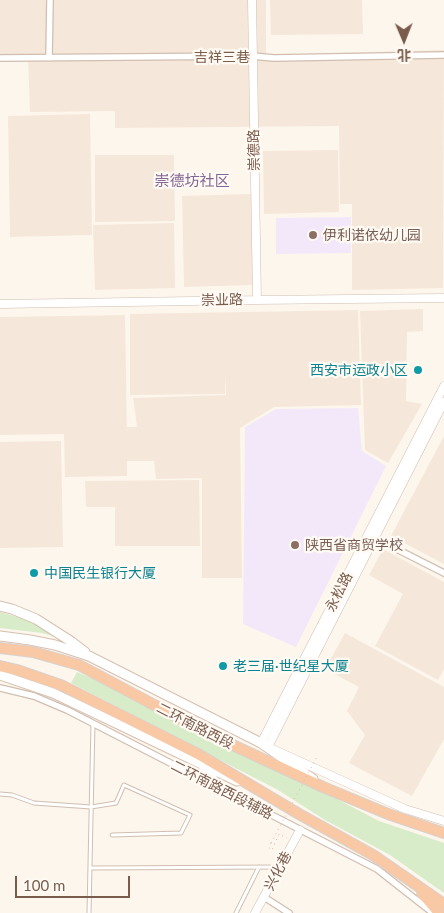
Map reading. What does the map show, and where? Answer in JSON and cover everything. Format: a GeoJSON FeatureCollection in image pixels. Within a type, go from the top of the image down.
{"type":"FeatureCollection","features":[{"type":"Feature","properties":{"kind":"highway","name":"二环南路西段"},"geometry":{"type":"LineString","coordinates":[[0,648],[33,652],[79,665],[209,734],[323,787],[388,814],[444,833]]}},
{"type":"Feature","properties":{"kind":"highway","name":"二环南路西段"},"geometry":{"type":"LineString","coordinates":[[0,666],[63,686],[198,754],[373,855],[444,904]]}},
{"type":"Feature","properties":{"kind":"highway"},"geometry":{"type":"LineString","coordinates":[[413,882],[444,909]]}},
{"type":"Feature","properties":{"kind":"highway"},"geometry":{"type":"LineString","coordinates":[[413,882],[439,913]]}},
{"type":"Feature","properties":{"kind":"main road"},"geometry":{"type":"LineString","coordinates":[[0,606],[36,619],[72,642],[89,656]]}},
{"type":"Feature","properties":{"kind":"main road"},"geometry":{"type":"LineString","coordinates":[[0,636],[46,643],[89,656],[264,745],[323,787]]}},
{"type":"Feature","properties":{"kind":"main road","name":"二环南路西段"},"geometry":{"type":"LineString","coordinates":[[0,675],[53,693],[268,796]]}},
{"type":"Feature","properties":{"kind":"main road"},"geometry":{"type":"LineString","coordinates":[[202,766],[220,788]]}},
{"type":"Feature","properties":{"kind":"street"},"geometry":{"type":"LineString","coordinates":[[50,0],[50,58]]}},
{"type":"Feature","properties":{"kind":"street","name":"崇德路"},"geometry":{"type":"LineString","coordinates":[[252,0],[257,300]]}},
{"type":"Feature","properties":{"kind":"street","name":"吉祥三巷"},"geometry":{"type":"LineString","coordinates":[[0,58],[252,56],[274,58],[444,55]]}},
{"type":"Feature","properties":{"kind":"street","name":"崇业路"},"geometry":{"type":"LineString","coordinates":[[0,304],[444,298]]}},
{"type":"Feature","properties":{"kind":"street","name":"永松路"},"geometry":{"type":"LineString","coordinates":[[372,536],[444,386]]}},
{"type":"Feature","properties":{"kind":"street","name":"永松路"},"geometry":{"type":"LineString","coordinates":[[264,745],[444,402]]}},
{"type":"Feature","properties":{"kind":"street"},"geometry":{"type":"LineString","coordinates":[[372,536],[444,573]]}},
{"type":"Feature","properties":{"kind":"street","name":"二环南路西段辅路"},"geometry":{"type":"LineString","coordinates":[[0,688],[34,696],[67,710],[376,869],[433,913]]}},
{"type":"Feature","properties":{"kind":"street"},"geometry":{"type":"LineString","coordinates":[[264,745],[405,809],[444,821]]}},
{"type":"Feature","properties":{"kind":"street","name":"兴化巷"},"geometry":{"type":"LineString","coordinates":[[256,913],[300,830]]}},
{"type":"Feature","properties":{"kind":"street"},"geometry":{"type":"LineString","coordinates":[[264,897],[289,913]]}},
{"type":"Feature","properties":{"kind":"lane"},"geometry":{"type":"LineString","coordinates":[[89,913],[92,723]]}},
{"type":"Feature","properties":{"kind":"lane"},"geometry":{"type":"LineString","coordinates":[[0,794],[12,795],[34,803],[91,807],[116,803],[124,784],[190,815],[181,833],[112,835]]}},
{"type":"Feature","properties":{"kind":"lane"},"geometry":{"type":"LineString","coordinates":[[236,913],[259,867]]}},
{"type":"Feature","properties":{"kind":"lane"},"geometry":{"type":"LineString","coordinates":[[90,868],[280,867]]}},
{"type":"Feature","properties":{"kind":"path"},"geometry":{"type":"LineString","coordinates":[[293,842],[279,834],[272,850],[268,848],[318,755]]}},
{"type":"Feature","properties":{"kind":"shaded area"},"geometry":{"type":"Polygon","coordinates":[[[0,0],[266,0],[266,55],[444,50],[443,288],[352,290],[352,204],[340,204],[339,126],[115,128],[115,111],[30,112],[28,57],[0,57],[0,0]]]}},
{"type":"Feature","properties":{"kind":"shaded area"},"geometry":{"type":"Polygon","coordinates":[[[270,0],[362,0],[363,34],[271,35],[270,0]]]}},
{"type":"Feature","properties":{"kind":"shaded area"},"geometry":{"type":"Polygon","coordinates":[[[90,114],[92,235],[10,237],[8,116],[90,114]]]}},
{"type":"Feature","properties":{"kind":"shaded area"},"geometry":{"type":"Polygon","coordinates":[[[338,150],[339,212],[264,214],[263,151],[338,150]]]}},
{"type":"Feature","properties":{"kind":"shaded area"},"geometry":{"type":"Polygon","coordinates":[[[95,155],[174,155],[175,221],[95,222],[95,155]]]}},
{"type":"Feature","properties":{"kind":"shaded area"},"geometry":{"type":"Polygon","coordinates":[[[251,194],[253,285],[184,287],[182,196],[251,194]]]}},
{"type":"Feature","properties":{"kind":"shaded area","name":"伊利诺依幼儿园"},"geometry":{"type":"Polygon","coordinates":[[[351,217],[351,253],[276,254],[276,218],[351,217]]]}},
{"type":"Feature","properties":{"kind":"shaded area"},"geometry":{"type":"Polygon","coordinates":[[[174,223],[175,288],[95,290],[93,225],[174,223]]]}},
{"type":"Feature","properties":{"kind":"shaded area"},"geometry":{"type":"Polygon","coordinates":[[[423,309],[423,331],[407,332],[406,401],[422,404],[388,463],[365,450],[360,311],[423,309]]]}},
{"type":"Feature","properties":{"kind":"shaded area"},"geometry":{"type":"Polygon","coordinates":[[[358,310],[361,405],[274,407],[240,428],[242,578],[202,578],[202,478],[156,479],[154,461],[127,461],[127,476],[65,477],[64,434],[0,435],[0,317],[125,315],[127,438],[127,427],[137,427],[133,398],[226,395],[225,371],[225,394],[130,395],[130,314],[358,310]]]}},
{"type":"Feature","properties":{"kind":"shaded area","name":"陕西省商贸学校"},"geometry":{"type":"Polygon","coordinates":[[[358,408],[362,451],[386,466],[296,647],[243,624],[245,427],[276,409],[358,408]]]}},
{"type":"Feature","properties":{"kind":"shaded area"},"geometry":{"type":"Polygon","coordinates":[[[444,436],[444,564],[391,536],[444,436]]]}},
{"type":"Feature","properties":{"kind":"shaded area"},"geometry":{"type":"Polygon","coordinates":[[[61,441],[63,547],[0,548],[0,442],[61,441]]]}},
{"type":"Feature","properties":{"kind":"shaded area"},"geometry":{"type":"Polygon","coordinates":[[[199,480],[200,546],[115,546],[115,507],[86,507],[85,481],[199,480]]]}},
{"type":"Feature","properties":{"kind":"shaded area"},"geometry":{"type":"Polygon","coordinates":[[[383,549],[444,582],[444,669],[438,680],[375,646],[403,594],[369,575],[383,549]]]}},
{"type":"Feature","properties":{"kind":"shaded area"},"geometry":{"type":"Polygon","coordinates":[[[345,633],[444,687],[444,739],[412,796],[349,763],[365,735],[347,711],[359,687],[325,669],[345,633]]]}},
{"type":"Feature","properties":{"kind":"green space"},"geometry":{"type":"Polygon","coordinates":[[[0,612],[33,623],[57,637],[42,633],[0,628],[0,612]]]}},
{"type":"Feature","properties":{"kind":"green space"},"geometry":{"type":"Polygon","coordinates":[[[77,672],[106,684],[379,821],[444,843],[444,893],[390,855],[325,820],[278,790],[71,683],[77,672]]]}},
{"type":"Feature","properties":{"kind":"place","name":"伊利诺依幼儿园"},"geometry":{"type":"Point","coordinates":[313,235]}},
{"type":"Feature","properties":{"kind":"place","name":"西安市运政小区"},"geometry":{"type":"Point","coordinates":[418,370]}},
{"type":"Feature","properties":{"kind":"place","name":"陕西省商贸学校"},"geometry":{"type":"Point","coordinates":[295,545]}},
{"type":"Feature","properties":{"kind":"place","name":"中国民生银行大厦"},"geometry":{"type":"Point","coordinates":[34,573]}},
{"type":"Feature","properties":{"kind":"place","name":"老三届·世纪星大厦"},"geometry":{"type":"Point","coordinates":[223,666]}},
{"type":"Feature","properties":{"kind":"district","name":"崇德坊社区"},"geometry":{"type":"Point","coordinates":[192,181]}}]}
